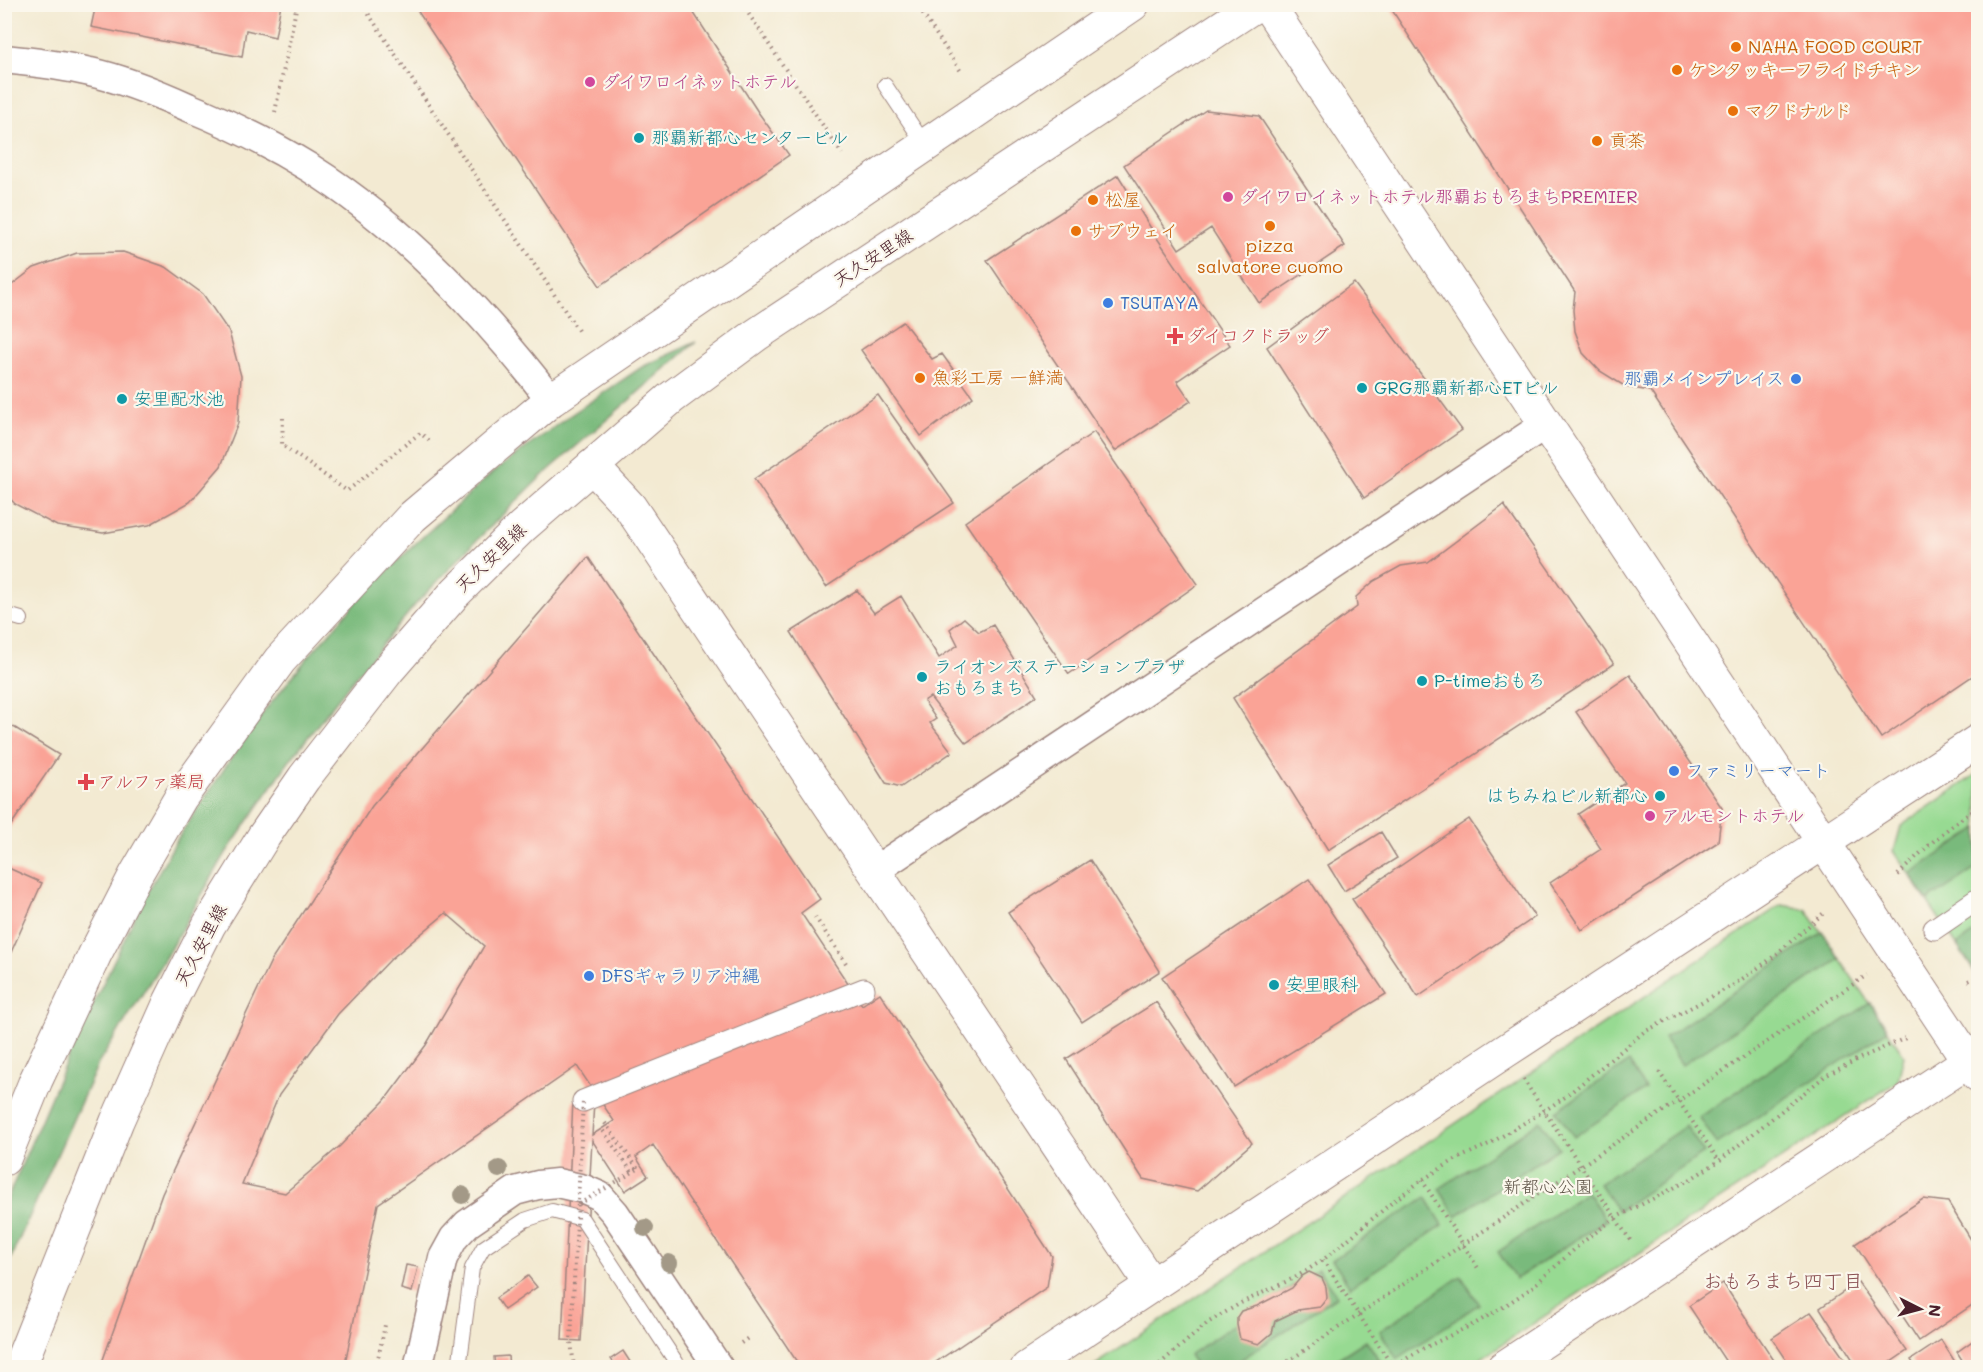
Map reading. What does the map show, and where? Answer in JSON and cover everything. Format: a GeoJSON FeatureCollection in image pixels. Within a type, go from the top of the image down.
{"type":"FeatureCollection","features":[{"type":"Feature","properties":{"kind":"street"},"geometry":{"type":"LineString","coordinates":[[4,1159],[36,1080],[94,954],[136,874],[181,797],[280,660],[412,517],[551,400],[1133,4]]}},
{"type":"Feature","properties":{"kind":"street","name":"天久安里線"},"geometry":{"type":"LineString","coordinates":[[19,1368],[117,1121],[170,1002],[209,925],[264,836],[304,778],[388,670],[456,592],[522,527],[670,398],[756,335],[1257,4]]}},
{"type":"Feature","properties":{"kind":"street"},"geometry":{"type":"LineString","coordinates":[[1267,4],[1825,842],[1976,1064],[1651,1270],[1503,1368]]}},
{"type":"Feature","properties":{"kind":"street"},"geometry":{"type":"LineString","coordinates":[[4,58],[91,72],[143,89],[261,140],[311,169],[368,209],[424,259],[479,313],[551,400]]}},
{"type":"Feature","properties":{"kind":"street"},"geometry":{"type":"LineString","coordinates":[[874,871],[1546,424]]}},
{"type":"Feature","properties":{"kind":"street"},"geometry":{"type":"LineString","coordinates":[[592,466],[630,507],[1151,1284]]}},
{"type":"Feature","properties":{"kind":"street"},"geometry":{"type":"LineString","coordinates":[[1027,1368],[1151,1284],[1978,741]]}},
{"type":"Feature","properties":{"kind":"street"},"geometry":{"type":"LineString","coordinates":[[1934,929],[1978,899]]}},
{"type":"Feature","properties":{"kind":"street"},"geometry":{"type":"LineString","coordinates":[[583,1101],[864,989]]}},
{"type":"Feature","properties":{"kind":"street"},"geometry":{"type":"LineString","coordinates":[[418,1368],[443,1258],[454,1238],[467,1224],[515,1191],[538,1185],[557,1184],[584,1189],[600,1196],[615,1213],[719,1368]]}},
{"type":"Feature","properties":{"kind":"lane"},"geometry":{"type":"LineString","coordinates":[[885,85],[925,145]]}},
{"type":"Feature","properties":{"kind":"lane"},"geometry":{"type":"LineString","coordinates":[[4,614],[21,619]]}},
{"type":"Feature","properties":{"kind":"lane"},"geometry":{"type":"LineString","coordinates":[[459,1368],[472,1268],[483,1248],[525,1220],[552,1211],[582,1219],[680,1368]]}},
{"type":"Feature","properties":{"kind":"path"},"geometry":{"type":"LineString","coordinates":[[274,122],[297,4]]}},
{"type":"Feature","properties":{"kind":"path"},"geometry":{"type":"LineString","coordinates":[[362,4],[579,332]]}},
{"type":"Feature","properties":{"kind":"path"},"geometry":{"type":"LineString","coordinates":[[741,4],[842,154]]}},
{"type":"Feature","properties":{"kind":"path"},"geometry":{"type":"LineString","coordinates":[[916,4],[962,73]]}},
{"type":"Feature","properties":{"kind":"path"},"geometry":{"type":"LineString","coordinates":[[284,418],[282,445],[347,491],[420,433],[430,442]]}},
{"type":"Feature","properties":{"kind":"path"},"geometry":{"type":"LineString","coordinates":[[1898,875],[1934,840],[1978,808]]}},
{"type":"Feature","properties":{"kind":"path"},"geometry":{"type":"LineString","coordinates":[[1155,1368],[1209,1322],[1241,1303],[1296,1277],[1323,1260],[1422,1180],[1453,1161],[1498,1139],[1565,1097],[1644,1032],[1732,986],[1768,962],[1825,912]]}},
{"type":"Feature","properties":{"kind":"path"},"geometry":{"type":"LineString","coordinates":[[815,917],[864,989]]}},
{"type":"Feature","properties":{"kind":"path"},"geometry":{"type":"LineString","coordinates":[[1278,1368],[1867,975]]}},
{"type":"Feature","properties":{"kind":"path"},"geometry":{"type":"LineString","coordinates":[[1968,981],[1978,977]]}},
{"type":"Feature","properties":{"kind":"path"},"geometry":{"type":"LineString","coordinates":[[1323,1260],[1392,1367],[1420,1350],[1476,1323],[1530,1289],[1584,1240],[1615,1218],[1689,1180],[1719,1161],[1826,1077],[1858,1059],[1908,1037]]}},
{"type":"Feature","properties":{"kind":"path"},"geometry":{"type":"LineString","coordinates":[[1504,1052],[1651,1270]]}},
{"type":"Feature","properties":{"kind":"path"},"geometry":{"type":"LineString","coordinates":[[1659,1072],[1719,1161]]}},
{"type":"Feature","properties":{"kind":"path"},"geometry":{"type":"LineString","coordinates":[[574,1368],[572,1341],[583,1101]]}},
{"type":"Feature","properties":{"kind":"path"},"geometry":{"type":"LineString","coordinates":[[578,1204],[638,1169],[609,1127]]}},
{"type":"Feature","properties":{"kind":"path"},"geometry":{"type":"LineString","coordinates":[[603,1131],[632,1172]]}},
{"type":"Feature","properties":{"kind":"path"},"geometry":{"type":"LineString","coordinates":[[1422,1180],[1478,1268]]}},
{"type":"Feature","properties":{"kind":"path"},"geometry":{"type":"LineString","coordinates":[[376,1368],[385,1325]]}},
{"type":"Feature","properties":{"kind":"path"},"geometry":{"type":"LineString","coordinates":[[1286,1362],[1290,1368]]}},
{"type":"Feature","properties":{"kind":"green space"},"geometry":{"type":"Polygon","coordinates":[[[696,342],[541,477],[475,542],[416,604],[288,763],[226,853],[165,958],[98,1064],[5,1271],[5,1204],[70,1052],[142,902],[176,841],[254,724],[308,657],[360,598],[492,473],[569,416],[642,367],[696,342]]]}},
{"type":"Feature","properties":{"kind":"green space"},"geometry":{"type":"Polygon","coordinates":[[[1978,773],[1978,977],[1894,851],[1901,826],[1978,773]]]}},
{"type":"Feature","properties":{"kind":"green space"},"geometry":{"type":"Polygon","coordinates":[[[1978,828],[1978,867],[1927,901],[1910,874],[1978,828]]]}},
{"type":"Feature","properties":{"kind":"green space","name":"新都心公園"},"geometry":{"type":"Polygon","coordinates":[[[1781,905],[1806,909],[1904,1055],[1898,1081],[1468,1367],[1091,1368],[1781,905]]]}},
{"type":"Feature","properties":{"kind":"green space"},"geometry":{"type":"Polygon","coordinates":[[[1978,930],[1978,969],[1975,972],[1957,945],[1978,930]]]}},
{"type":"Feature","properties":{"kind":"green space"},"geometry":{"type":"Polygon","coordinates":[[[1823,932],[1840,959],[1682,1065],[1664,1038],[1823,932]]]}},
{"type":"Feature","properties":{"kind":"green space"},"geometry":{"type":"Polygon","coordinates":[[[1870,1003],[1888,1030],[1717,1144],[1699,1117],[1870,1003]]]}},
{"type":"Feature","properties":{"kind":"green space"},"geometry":{"type":"Polygon","coordinates":[[[1629,1062],[1646,1089],[1574,1137],[1556,1111],[1629,1062]]]}},
{"type":"Feature","properties":{"kind":"green space"},"geometry":{"type":"Polygon","coordinates":[[[1540,1121],[1559,1148],[1456,1216],[1439,1189],[1540,1121]]]}},
{"type":"Feature","properties":{"kind":"green space"},"geometry":{"type":"Polygon","coordinates":[[[1686,1126],[1704,1153],[1618,1211],[1599,1184],[1686,1126]]]}},
{"type":"Feature","properties":{"kind":"green space"},"geometry":{"type":"Polygon","coordinates":[[[1587,1192],[1606,1220],[1516,1279],[1498,1252],[1587,1192]]]}},
{"type":"Feature","properties":{"kind":"green space"},"geometry":{"type":"Polygon","coordinates":[[[1426,1197],[1443,1225],[1350,1287],[1332,1260],[1426,1197]]]}},
{"type":"Feature","properties":{"kind":"green space"},"geometry":{"type":"Polygon","coordinates":[[[1318,1269],[1337,1296],[1230,1367],[1197,1367],[1189,1355],[1318,1269]]]}},
{"type":"Feature","properties":{"kind":"green space"},"geometry":{"type":"Polygon","coordinates":[[[1461,1276],[1479,1304],[1397,1359],[1380,1331],[1461,1276]]]}},
{"type":"Feature","properties":{"kind":"green space"},"geometry":{"type":"Polygon","coordinates":[[[1366,1340],[1384,1367],[1325,1367],[1366,1340]]]}},
{"type":"Feature","properties":{"kind":"building"},"geometry":{"type":"Polygon","coordinates":[[[96,4],[281,4],[275,37],[246,30],[242,57],[91,27],[96,4]]]}},
{"type":"Feature","properties":{"kind":"building","name":"那覇新都心センタービル"},"geometry":{"type":"Polygon","coordinates":[[[413,4],[688,4],[758,112],[789,155],[600,286],[413,4]]]}},
{"type":"Feature","properties":{"kind":"building","name":"那覇メインプレイス"},"geometry":{"type":"Polygon","coordinates":[[[1394,4],[1978,4],[1978,672],[1881,738],[1650,391],[1626,387],[1600,371],[1583,353],[1575,331],[1573,310],[1575,292],[1390,7],[1394,4]]]}},
{"type":"Feature","properties":{"kind":"building","name":"ダイワロイネットホテル那覇おもろまちPREMIER"},"geometry":{"type":"Polygon","coordinates":[[[1206,110],[1259,116],[1345,246],[1259,303],[1211,228],[1179,249],[1124,165],[1206,110]]]}},
{"type":"Feature","properties":{"kind":"building","name":"TSUTAYA"},"geometry":{"type":"Polygon","coordinates":[[[1118,175],[1157,238],[1230,345],[1177,381],[1191,401],[1115,451],[987,260],[1118,175]]]}},
{"type":"Feature","properties":{"kind":"building","name":"安里配水池"},"geometry":{"type":"Polygon","coordinates":[[[123,252],[166,267],[203,294],[229,332],[241,376],[238,423],[221,466],[190,502],[149,525],[103,533],[57,526],[15,504],[4,492],[4,291],[34,268],[77,253],[123,252]]]}},
{"type":"Feature","properties":{"kind":"building","name":"GRG那覇新都心ETビル"},"geometry":{"type":"Polygon","coordinates":[[[1354,283],[1462,430],[1364,498],[1267,347],[1354,283]]]}},
{"type":"Feature","properties":{"kind":"building","name":"魚彩工房 一鮮満"},"geometry":{"type":"Polygon","coordinates":[[[903,322],[932,359],[942,354],[973,397],[921,436],[861,350],[903,322]]]}},
{"type":"Feature","properties":{"kind":"building"},"geometry":{"type":"Polygon","coordinates":[[[878,395],[954,503],[826,587],[754,479],[878,395]]]}},
{"type":"Feature","properties":{"kind":"building"},"geometry":{"type":"Polygon","coordinates":[[[1094,432],[1198,584],[1069,674],[965,522],[1094,432]]]}},
{"type":"Feature","properties":{"kind":"building","name":"P-timeおもろ"},"geometry":{"type":"Polygon","coordinates":[[[1504,505],[1614,664],[1328,850],[1233,698],[1357,607],[1356,597],[1374,581],[1401,566],[1428,562],[1504,505]]]}},
{"type":"Feature","properties":{"kind":"building","name":"DFSギャラリア沖縄"},"geometry":{"type":"Polygon","coordinates":[[[588,557],[820,899],[801,913],[862,1005],[880,993],[1052,1256],[1047,1287],[927,1368],[801,1368],[653,1145],[636,1157],[648,1176],[625,1191],[592,1140],[581,1341],[562,1340],[573,1100],[594,1102],[592,1135],[614,1121],[577,1066],[378,1204],[344,1368],[100,1368],[162,1194],[271,961],[372,806],[588,557]],[[446,913],[391,959],[338,1014],[279,1095],[242,1184],[285,1193],[340,1146],[385,1100],[426,1045],[484,946],[446,913]]]}},
{"type":"Feature","properties":{"kind":"building","name":"ライオンズステーションプラザ おもろまち"},"geometry":{"type":"Polygon","coordinates":[[[857,590],[874,613],[901,596],[939,658],[958,645],[950,629],[964,618],[979,632],[993,625],[1037,696],[966,743],[930,697],[924,701],[936,719],[930,723],[952,752],[901,787],[886,783],[791,632],[857,590]]]}},
{"type":"Feature","properties":{"kind":"building","name":"はちみねビル新都心"},"geometry":{"type":"Polygon","coordinates":[[[1630,675],[1722,808],[1718,842],[1582,930],[1550,883],[1601,849],[1578,814],[1625,783],[1576,712],[1630,675]]]}},
{"type":"Feature","properties":{"kind":"building"},"geometry":{"type":"Polygon","coordinates":[[[7,723],[59,755],[7,831],[4,830],[4,728],[7,723]]]}},
{"type":"Feature","properties":{"kind":"building"},"geometry":{"type":"Polygon","coordinates":[[[1469,819],[1535,917],[1418,997],[1352,899],[1469,819]]]}},
{"type":"Feature","properties":{"kind":"building"},"geometry":{"type":"Polygon","coordinates":[[[1381,832],[1397,858],[1344,891],[1328,865],[1381,832]]]}},
{"type":"Feature","properties":{"kind":"building"},"geometry":{"type":"Polygon","coordinates":[[[1090,860],[1160,971],[1082,1022],[1008,912],[1090,860]]]}},
{"type":"Feature","properties":{"kind":"building"},"geometry":{"type":"Polygon","coordinates":[[[4,866],[42,883],[4,968],[4,866]]]}},
{"type":"Feature","properties":{"kind":"building","name":"安里眼科"},"geometry":{"type":"Polygon","coordinates":[[[1309,879],[1386,994],[1234,1087],[1162,977],[1309,879]]]}},
{"type":"Feature","properties":{"kind":"building"},"geometry":{"type":"Polygon","coordinates":[[[1156,1002],[1252,1143],[1197,1191],[1143,1179],[1066,1059],[1156,1002]]]}},
{"type":"Feature","properties":{"kind":"building"},"geometry":{"type":"Polygon","coordinates":[[[1923,1199],[1948,1202],[1978,1251],[1978,1301],[1919,1341],[1855,1244],[1923,1199]]]}},
{"type":"Feature","properties":{"kind":"building"},"geometry":{"type":"Polygon","coordinates":[[[406,1265],[418,1267],[412,1292],[401,1289],[406,1265]]]}},
{"type":"Feature","properties":{"kind":"building"},"geometry":{"type":"Polygon","coordinates":[[[1309,1272],[1322,1278],[1326,1287],[1327,1298],[1320,1307],[1298,1310],[1275,1321],[1272,1333],[1259,1344],[1240,1339],[1237,1317],[1241,1311],[1257,1306],[1292,1288],[1302,1276],[1309,1272]]]}},
{"type":"Feature","properties":{"kind":"building"},"geometry":{"type":"Polygon","coordinates":[[[528,1276],[537,1287],[504,1310],[496,1298],[528,1276]]]}},
{"type":"Feature","properties":{"kind":"building"},"geometry":{"type":"Polygon","coordinates":[[[1858,1282],[1907,1351],[1882,1368],[1858,1368],[1820,1308],[1858,1282]]]}},
{"type":"Feature","properties":{"kind":"building"},"geometry":{"type":"Polygon","coordinates":[[[1723,1283],[1779,1368],[1730,1368],[1689,1306],[1723,1283]]]}},
{"type":"Feature","properties":{"kind":"building"},"geometry":{"type":"Polygon","coordinates":[[[1811,1312],[1851,1368],[1792,1368],[1772,1338],[1811,1312]]]}},
{"type":"Feature","properties":{"kind":"building"},"geometry":{"type":"Polygon","coordinates":[[[1978,1337],[1978,1368],[1967,1368],[1957,1352],[1978,1337]]]}},
{"type":"Feature","properties":{"kind":"building"},"geometry":{"type":"Polygon","coordinates":[[[1941,1340],[1959,1368],[1916,1368],[1911,1360],[1941,1340]]]}},
{"type":"Feature","properties":{"kind":"building"},"geometry":{"type":"Polygon","coordinates":[[[623,1351],[634,1368],[617,1368],[611,1359],[623,1351]]]}},
{"type":"Feature","properties":{"kind":"building"},"geometry":{"type":"Polygon","coordinates":[[[508,1356],[509,1368],[495,1368],[494,1357],[508,1356]]]}},
{"type":"Feature","properties":{"kind":"place","name":"NAHA FOOD COURT"},"geometry":{"type":"Point","coordinates":[1736,47]}},
{"type":"Feature","properties":{"kind":"place","name":"ケンタッキーフライドチキン"},"geometry":{"type":"Point","coordinates":[1677,70]}},
{"type":"Feature","properties":{"kind":"place","name":"ダイワロイネットホテル"},"geometry":{"type":"Point","coordinates":[590,82]}},
{"type":"Feature","properties":{"kind":"place","name":"マクドナルド"},"geometry":{"type":"Point","coordinates":[1733,111]}},
{"type":"Feature","properties":{"kind":"place","name":"那覇新都心センタービル"},"geometry":{"type":"Point","coordinates":[639,138]}},
{"type":"Feature","properties":{"kind":"place","name":"貢茶"},"geometry":{"type":"Point","coordinates":[1597,141]}},
{"type":"Feature","properties":{"kind":"place","name":"ダイワロイネットホテル那覇おもろまちPREMIER"},"geometry":{"type":"Point","coordinates":[1228,197]}},
{"type":"Feature","properties":{"kind":"place","name":"松屋"},"geometry":{"type":"Point","coordinates":[1093,200]}},
{"type":"Feature","properties":{"kind":"place","name":"pizza salvatore cuomo"},"geometry":{"type":"Point","coordinates":[1270,226]}},
{"type":"Feature","properties":{"kind":"place","name":"サブウェイ"},"geometry":{"type":"Point","coordinates":[1076,231]}},
{"type":"Feature","properties":{"kind":"place","name":"TSUTAYA"},"geometry":{"type":"Point","coordinates":[1108,303]}},
{"type":"Feature","properties":{"kind":"place","name":"ダイコクドラッグ"},"geometry":{"type":"Point","coordinates":[1175,336]}},
{"type":"Feature","properties":{"kind":"place","name":"魚彩工房 一鮮満"},"geometry":{"type":"Point","coordinates":[920,378]}},
{"type":"Feature","properties":{"kind":"place","name":"那覇メインプレイス"},"geometry":{"type":"Point","coordinates":[1796,379]}},
{"type":"Feature","properties":{"kind":"place","name":"GRG那覇新都心ETビル"},"geometry":{"type":"Point","coordinates":[1362,388]}},
{"type":"Feature","properties":{"kind":"place","name":"安里配水池"},"geometry":{"type":"Point","coordinates":[122,399]}},
{"type":"Feature","properties":{"kind":"place","name":"ライオンズステーションプラザ おもろまち"},"geometry":{"type":"Point","coordinates":[922,677]}},
{"type":"Feature","properties":{"kind":"place","name":"P-timeおもろ"},"geometry":{"type":"Point","coordinates":[1422,681]}},
{"type":"Feature","properties":{"kind":"place","name":"ファミリーマート"},"geometry":{"type":"Point","coordinates":[1674,771]}},
{"type":"Feature","properties":{"kind":"place","name":"アルファ薬局"},"geometry":{"type":"Point","coordinates":[86,782]}},
{"type":"Feature","properties":{"kind":"place","name":"はちみねビル新都心"},"geometry":{"type":"Point","coordinates":[1660,796]}},
{"type":"Feature","properties":{"kind":"place","name":"アルモントホテル"},"geometry":{"type":"Point","coordinates":[1650,816]}},
{"type":"Feature","properties":{"kind":"place","name":"DFSギャラリア沖縄"},"geometry":{"type":"Point","coordinates":[589,976]}},
{"type":"Feature","properties":{"kind":"place","name":"安里眼科"},"geometry":{"type":"Point","coordinates":[1274,985]}},
{"type":"Feature","properties":{"kind":"district","name":"おもろまち四丁目"},"geometry":{"type":"Point","coordinates":[1783,1281]}}]}
